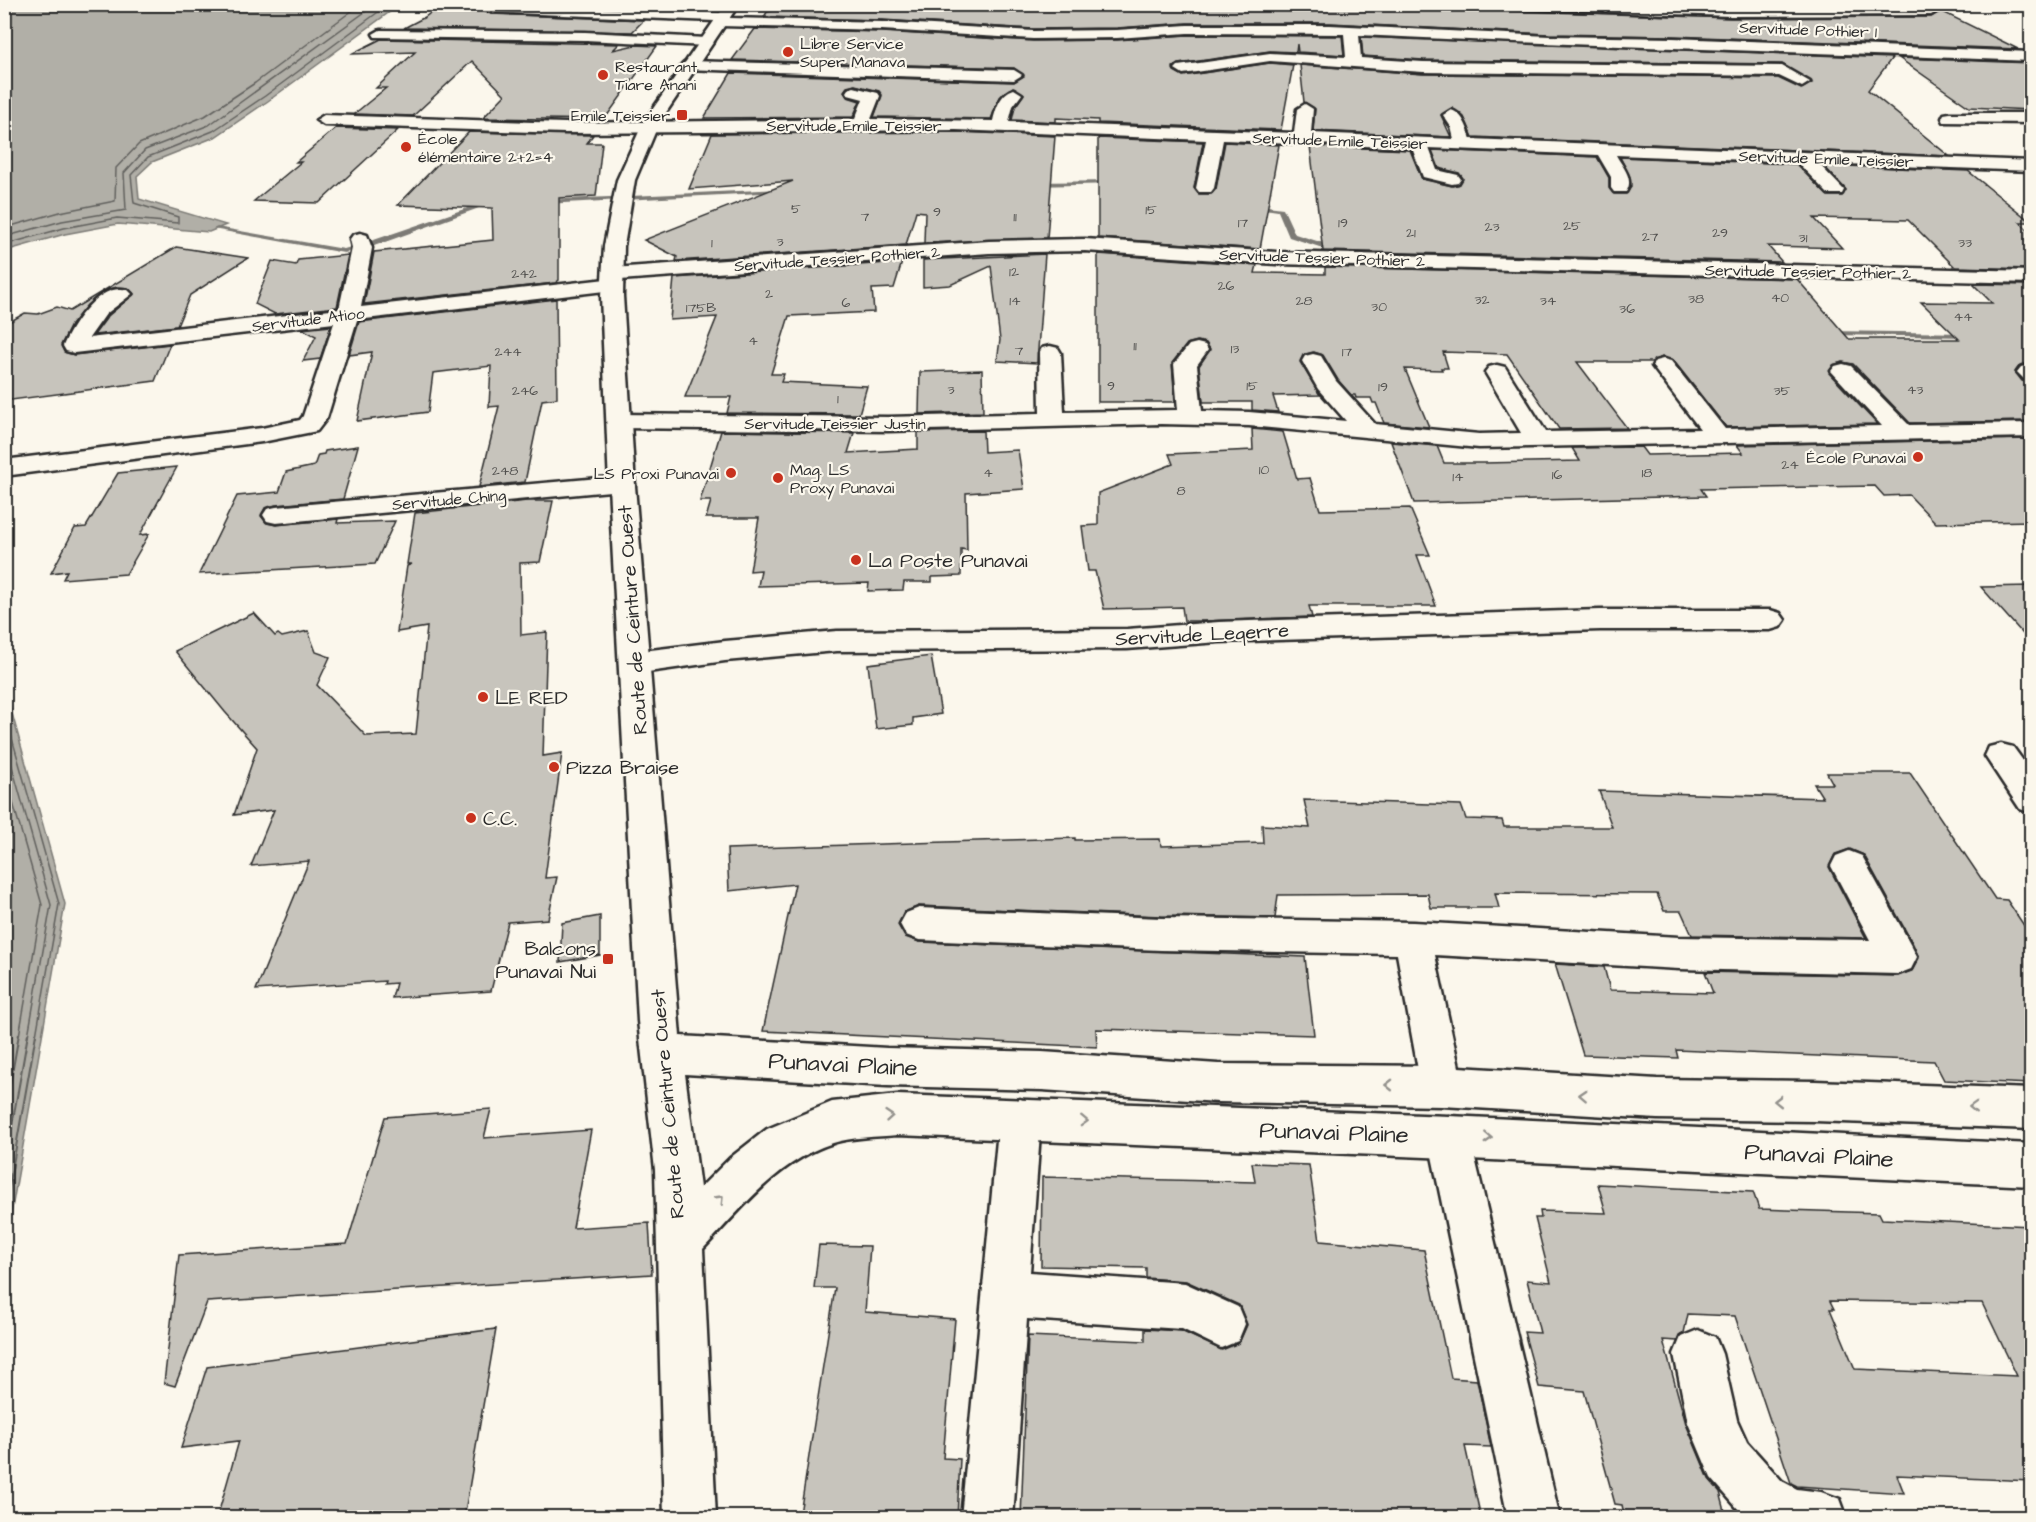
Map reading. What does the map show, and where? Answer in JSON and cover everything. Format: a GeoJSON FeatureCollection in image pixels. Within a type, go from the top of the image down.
{"type":"FeatureCollection","features":[{"type":"Feature","properties":{"kind":"street"},"geometry":{"type":"LineString","coordinates":[[1496,4],[1731,12],[1931,12],[1934,9],[1926,4]]}},
{"type":"Feature","properties":{"kind":"street"},"geometry":{"type":"LineString","coordinates":[[491,8],[715,30],[1014,75]]}},
{"type":"Feature","properties":{"kind":"street"},"geometry":{"type":"LineString","coordinates":[[396,21],[548,21],[715,30]]}},
{"type":"Feature","properties":{"kind":"street","name":"Servitude Pothier 1"},"geometry":{"type":"LineString","coordinates":[[715,30],[882,26],[1033,35],[1117,34],[1187,29],[1351,30],[1549,40],[1635,40],[2031,57]]}},
{"type":"Feature","properties":{"kind":"street"},"geometry":{"type":"LineString","coordinates":[[380,34],[585,36],[715,30]]}},
{"type":"Feature","properties":{"kind":"street","name":"Route de Ceinture Ouest"},"geometry":{"type":"LineString","coordinates":[[690,1518],[676,1170],[662,1054],[634,663],[622,484],[613,279],[614,246],[626,180],[648,128],[715,30]]}},
{"type":"Feature","properties":{"kind":"street"},"geometry":{"type":"LineString","coordinates":[[1351,30],[1354,62]]}},
{"type":"Feature","properties":{"kind":"street"},"geometry":{"type":"LineString","coordinates":[[1792,47],[1897,37]]}},
{"type":"Feature","properties":{"kind":"street"},"geometry":{"type":"LineString","coordinates":[[1183,69],[1270,57],[1423,67],[1782,71],[1803,82]]}},
{"type":"Feature","properties":{"kind":"street"},"geometry":{"type":"LineString","coordinates":[[1679,70],[1706,88]]}},
{"type":"Feature","properties":{"kind":"street"},"geometry":{"type":"LineString","coordinates":[[854,92],[872,96],[861,124]]}},
{"type":"Feature","properties":{"kind":"street"},"geometry":{"type":"LineString","coordinates":[[1000,126],[1007,98]]}},
{"type":"Feature","properties":{"kind":"street"},"geometry":{"type":"LineString","coordinates":[[1302,139],[1305,109]]}},
{"type":"Feature","properties":{"kind":"street"},"geometry":{"type":"LineString","coordinates":[[1451,116],[1459,127],[1464,144]]}},
{"type":"Feature","properties":{"kind":"street"},"geometry":{"type":"LineString","coordinates":[[1950,118],[2031,118]]}},
{"type":"Feature","properties":{"kind":"street","name":"Servitude Emile Teissier"},"geometry":{"type":"LineString","coordinates":[[324,120],[648,128],[861,124],[1000,126],[2031,166]]}},
{"type":"Feature","properties":{"kind":"street"},"geometry":{"type":"LineString","coordinates":[[1204,188],[1216,135]]}},
{"type":"Feature","properties":{"kind":"street"},"geometry":{"type":"LineString","coordinates":[[1419,143],[1429,173],[1452,179]]}},
{"type":"Feature","properties":{"kind":"street"},"geometry":{"type":"LineString","coordinates":[[1603,149],[1620,177],[1620,188]]}},
{"type":"Feature","properties":{"kind":"street"},"geometry":{"type":"LineString","coordinates":[[1802,157],[1835,190]]}},
{"type":"Feature","properties":{"kind":"street"},"geometry":{"type":"LineString","coordinates":[[4,468],[262,435],[308,426],[315,418],[342,328],[349,314],[362,248],[360,239]]}},
{"type":"Feature","properties":{"kind":"street","name":"Servitude Tessier Pothier 2"},"geometry":{"type":"LineString","coordinates":[[613,279],[989,247],[1084,245],[1276,258],[2031,277]]}},
{"type":"Feature","properties":{"kind":"street","name":"Servitude Atioo"},"geometry":{"type":"LineString","coordinates":[[121,294],[110,299],[93,313],[78,335],[74,346],[349,314],[613,279]]}},
{"type":"Feature","properties":{"kind":"street"},"geometry":{"type":"LineString","coordinates":[[1191,418],[1185,364],[1197,350]]}},
{"type":"Feature","properties":{"kind":"street"},"geometry":{"type":"LineString","coordinates":[[1050,353],[1052,420]]}},
{"type":"Feature","properties":{"kind":"street"},"geometry":{"type":"LineString","coordinates":[[1313,361],[1326,384],[1367,430]]}},
{"type":"Feature","properties":{"kind":"street"},"geometry":{"type":"LineString","coordinates":[[1663,366],[1719,436]]}},
{"type":"Feature","properties":{"kind":"street"},"geometry":{"type":"LineString","coordinates":[[1843,371],[1903,433]]}},
{"type":"Feature","properties":{"kind":"street"},"geometry":{"type":"LineString","coordinates":[[1497,372],[1538,440]]}},
{"type":"Feature","properties":{"kind":"street","name":"Servitude Teissier Justin"},"geometry":{"type":"LineString","coordinates":[[619,421],[888,424],[1191,418],[1249,419],[1479,441],[2031,430]]}},
{"type":"Feature","properties":{"kind":"street","name":"Servitude Ching"},"geometry":{"type":"LineString","coordinates":[[276,514],[622,484]]}},
{"type":"Feature","properties":{"kind":"street","name":"Servitude Leqerre"},"geometry":{"type":"LineString","coordinates":[[634,663],[725,651],[837,641],[1127,639],[1219,632],[1577,621],[1770,620]]}},
{"type":"Feature","properties":{"kind":"street"},"geometry":{"type":"LineString","coordinates":[[2001,756],[2031,800]]}},
{"type":"Feature","properties":{"kind":"street"},"geometry":{"type":"LineString","coordinates":[[919,924],[1161,934],[1413,938],[1679,953],[1898,957],[1849,866]]}},
{"type":"Feature","properties":{"kind":"street"},"geometry":{"type":"LineString","coordinates":[[1413,938],[1442,1086]]}},
{"type":"Feature","properties":{"kind":"street","name":"Punavai Plaine"},"geometry":{"type":"LineString","coordinates":[[662,1054],[887,1067],[1042,1071],[1218,1083],[1442,1086],[1657,1099],[1815,1101],[2031,1109]]}},
{"type":"Feature","properties":{"kind":"street","name":"Punavai Plaine"},"geometry":{"type":"LineString","coordinates":[[679,1241],[745,1173],[782,1144],[832,1122],[897,1115],[1449,1137],[2031,1165]]}},
{"type":"Feature","properties":{"kind":"street"},"geometry":{"type":"LineString","coordinates":[[987,1518],[1020,1119]]}},
{"type":"Feature","properties":{"kind":"street"},"geometry":{"type":"LineString","coordinates":[[1449,1137],[1534,1518]]}},
{"type":"Feature","properties":{"kind":"street"},"geometry":{"type":"LineString","coordinates":[[1005,1294],[1185,1306],[1221,1324]]}},
{"type":"Feature","properties":{"kind":"street"},"geometry":{"type":"LineString","coordinates":[[1698,1354],[1713,1423],[1730,1460],[1764,1499],[1791,1514],[1821,1518]]}},
{"type":"Feature","properties":{"kind":"water"},"geometry":{"type":"Polygon","coordinates":[[[5,4],[399,5],[215,137],[152,162],[137,176],[139,199],[226,225],[209,232],[118,224],[65,234],[5,251],[5,4]]]}},
{"type":"Feature","properties":{"kind":"water"},"geometry":{"type":"Polygon","coordinates":[[[5,696],[8,699],[65,904],[5,1249],[5,696]]]}},
{"type":"Feature","properties":{"kind":"building"},"geometry":{"type":"Polygon","coordinates":[[[775,4],[1453,4],[1489,6],[1496,10],[1731,18],[1931,17],[1941,11],[2018,49],[1673,36],[1549,34],[1330,23],[1187,23],[1117,28],[1033,29],[882,20],[764,17],[767,12],[775,10],[775,4]]]}},
{"type":"Feature","properties":{"kind":"building"},"geometry":{"type":"Polygon","coordinates":[[[482,9],[491,14],[644,20],[632,32],[404,28],[434,10],[482,9]]]}},
{"type":"Feature","properties":{"kind":"building"},"geometry":{"type":"Polygon","coordinates":[[[755,29],[882,32],[1033,41],[1117,40],[1187,35],[1342,36],[1344,55],[1298,52],[1297,44],[1296,52],[1270,51],[1178,64],[1173,67],[1174,71],[1183,76],[1270,63],[1293,65],[1281,130],[1098,123],[1098,120],[1056,118],[1056,122],[1012,120],[1015,107],[1024,94],[1013,87],[1000,97],[991,119],[874,117],[882,95],[879,91],[855,85],[847,87],[844,91],[847,97],[860,101],[853,117],[704,118],[731,73],[1014,82],[1024,76],[1014,68],[732,60],[755,29]]]}},
{"type":"Feature","properties":{"kind":"building"},"geometry":{"type":"Polygon","coordinates":[[[1361,37],[1892,58],[1868,90],[1949,156],[1473,137],[1464,117],[1452,108],[1441,115],[1451,137],[1313,131],[1315,109],[1304,102],[1300,65],[1423,74],[1778,78],[1801,89],[1812,83],[1782,64],[1423,60],[1363,56],[1361,37]]]}},
{"type":"Feature","properties":{"kind":"building"},"geometry":{"type":"Polygon","coordinates":[[[381,39],[619,44],[613,50],[635,45],[657,46],[604,120],[483,118],[505,95],[472,61],[413,116],[354,114],[386,88],[376,88],[415,52],[351,54],[381,39]]]}},
{"type":"Feature","properties":{"kind":"building"},"geometry":{"type":"Polygon","coordinates":[[[1899,58],[2031,63],[2031,110],[1969,107],[1899,58]]]}},
{"type":"Feature","properties":{"kind":"building"},"geometry":{"type":"Polygon","coordinates":[[[336,128],[398,130],[319,203],[254,201],[301,162],[296,162],[336,128]]]}},
{"type":"Feature","properties":{"kind":"building"},"geometry":{"type":"Polygon","coordinates":[[[469,132],[593,135],[587,143],[602,143],[596,196],[559,198],[559,280],[555,283],[364,304],[374,252],[493,240],[492,208],[398,205],[469,132]]]}},
{"type":"Feature","properties":{"kind":"building"},"geometry":{"type":"Polygon","coordinates":[[[956,132],[1055,136],[1047,238],[924,243],[925,212],[916,211],[906,245],[676,261],[677,257],[644,240],[793,181],[689,189],[712,134],[956,132]]]}},
{"type":"Feature","properties":{"kind":"building"},"geometry":{"type":"Polygon","coordinates":[[[1098,138],[1203,142],[1194,188],[1199,194],[1211,194],[1216,189],[1225,142],[1279,145],[1260,249],[1098,238],[1098,138]]]}},
{"type":"Feature","properties":{"kind":"building"},"geometry":{"type":"Polygon","coordinates":[[[1310,146],[1410,150],[1422,179],[1452,186],[1460,184],[1463,178],[1459,173],[1439,168],[1432,150],[1597,157],[1609,178],[1609,188],[1614,194],[1626,194],[1631,187],[1630,177],[1620,157],[1796,164],[1828,196],[1842,196],[1846,190],[1823,165],[1968,171],[2031,222],[2020,222],[2031,233],[2031,269],[1955,267],[1908,220],[1814,218],[1842,248],[1768,246],[1782,262],[1323,251],[1310,146]]]}},
{"type":"Feature","properties":{"kind":"building"},"geometry":{"type":"Polygon","coordinates":[[[176,247],[248,258],[190,295],[177,326],[94,335],[108,316],[134,294],[128,288],[117,287],[106,290],[87,305],[71,325],[61,345],[64,352],[74,355],[170,344],[155,381],[4,401],[4,325],[25,313],[38,314],[57,307],[70,311],[176,247]]]}},
{"type":"Feature","properties":{"kind":"building"},"geometry":{"type":"Polygon","coordinates":[[[1045,254],[1037,363],[997,361],[1000,340],[991,266],[950,285],[923,287],[923,260],[1045,254]]]}},
{"type":"Feature","properties":{"kind":"building"},"geometry":{"type":"Polygon","coordinates":[[[1098,254],[1257,265],[1255,273],[1325,274],[1325,267],[1797,279],[1849,339],[1959,339],[1921,302],[1992,303],[1973,284],[2031,285],[2031,363],[2020,365],[2015,372],[2022,381],[2031,383],[2031,421],[1910,423],[1853,364],[1842,362],[1833,365],[1829,373],[1877,424],[1726,427],[1673,360],[1662,357],[1652,362],[1577,362],[1627,428],[1559,429],[1507,354],[1443,352],[1448,368],[1441,368],[1442,370],[1405,369],[1429,427],[1384,423],[1376,403],[1373,403],[1371,398],[1356,398],[1355,395],[1351,395],[1338,380],[1323,355],[1314,352],[1303,355],[1300,362],[1320,395],[1273,396],[1278,412],[1252,410],[1252,402],[1203,402],[1199,366],[1210,349],[1206,343],[1198,341],[1187,344],[1172,363],[1175,402],[1098,402],[1098,254]]]}},
{"type":"Feature","properties":{"kind":"building"},"geometry":{"type":"Polygon","coordinates":[[[348,255],[337,307],[275,314],[255,304],[272,261],[296,265],[298,260],[348,255]]]}},
{"type":"Feature","properties":{"kind":"building"},"geometry":{"type":"Polygon","coordinates":[[[902,262],[894,288],[872,289],[874,312],[789,316],[771,374],[784,374],[781,382],[867,386],[859,414],[727,413],[731,397],[685,397],[717,317],[670,320],[674,278],[902,262]]]}},
{"type":"Feature","properties":{"kind":"building"},"geometry":{"type":"Polygon","coordinates":[[[556,299],[557,398],[542,400],[525,482],[479,487],[499,406],[489,407],[491,366],[433,373],[428,412],[357,421],[372,352],[349,355],[359,322],[556,299]]]}},
{"type":"Feature","properties":{"kind":"building"},"geometry":{"type":"Polygon","coordinates":[[[331,326],[320,359],[303,361],[316,336],[302,329],[331,326]]]}},
{"type":"Feature","properties":{"kind":"building"},"geometry":{"type":"Polygon","coordinates":[[[982,370],[983,412],[919,414],[920,372],[982,370]]]}},
{"type":"Feature","properties":{"kind":"building"},"geometry":{"type":"Polygon","coordinates":[[[1252,429],[1283,432],[1297,479],[1310,478],[1320,510],[1410,508],[1430,555],[1417,555],[1436,606],[1309,606],[1312,617],[1204,621],[1184,621],[1182,607],[1104,609],[1095,571],[1088,571],[1082,526],[1098,525],[1098,493],[1173,464],[1169,454],[1253,450],[1252,429]]]}},
{"type":"Feature","properties":{"kind":"building"},"geometry":{"type":"Polygon","coordinates":[[[721,431],[854,433],[848,453],[918,449],[918,432],[983,431],[984,452],[1018,450],[1024,489],[966,493],[967,550],[961,549],[961,576],[932,577],[932,582],[904,582],[903,590],[868,591],[869,583],[758,586],[761,570],[750,571],[759,518],[706,518],[711,501],[700,501],[721,431]]]}},
{"type":"Feature","properties":{"kind":"building"},"geometry":{"type":"Polygon","coordinates":[[[2031,439],[2031,521],[1936,523],[1909,495],[1884,496],[1875,486],[1701,489],[1706,496],[1414,503],[1391,442],[1437,446],[1444,463],[1484,463],[1580,461],[1572,448],[1641,447],[1647,455],[1743,453],[1737,445],[2031,439]]]}},
{"type":"Feature","properties":{"kind":"building"},"geometry":{"type":"Polygon","coordinates":[[[358,446],[343,499],[276,505],[265,508],[261,516],[267,523],[276,525],[338,519],[337,523],[395,521],[375,564],[199,574],[237,496],[279,492],[286,472],[314,466],[318,455],[324,454],[325,451],[358,446]]]}},
{"type":"Feature","properties":{"kind":"building"},"geometry":{"type":"Polygon","coordinates":[[[177,467],[140,535],[149,534],[126,574],[63,579],[67,571],[51,573],[75,528],[86,527],[118,473],[177,467]]]}},
{"type":"Feature","properties":{"kind":"building"},"geometry":{"type":"Polygon","coordinates":[[[527,501],[553,501],[540,562],[520,563],[521,635],[547,632],[543,756],[562,753],[545,878],[557,877],[548,919],[508,922],[491,991],[392,998],[396,983],[384,984],[385,981],[256,990],[309,861],[251,866],[274,810],[234,815],[257,748],[175,651],[254,613],[275,636],[278,634],[282,637],[308,631],[316,652],[330,657],[317,685],[366,736],[416,734],[427,627],[397,632],[407,566],[412,564],[407,564],[415,513],[527,501]]]}},
{"type":"Feature","properties":{"kind":"building"},"geometry":{"type":"Polygon","coordinates":[[[2031,586],[2031,643],[1981,587],[2031,586]]]}},
{"type":"Feature","properties":{"kind":"building"},"geometry":{"type":"Polygon","coordinates":[[[931,656],[941,714],[913,718],[913,725],[876,729],[868,664],[931,656]]]}},
{"type":"Feature","properties":{"kind":"building"},"geometry":{"type":"Polygon","coordinates":[[[1827,773],[1910,773],[1995,899],[2007,900],[2031,936],[2031,1084],[1944,1080],[1934,1061],[1676,1050],[1678,1058],[1583,1055],[1555,964],[1604,967],[1610,990],[1713,993],[1705,972],[1898,976],[1912,971],[1919,958],[1913,944],[1864,855],[1850,849],[1835,854],[1829,867],[1866,938],[1692,935],[1681,911],[1664,911],[1657,894],[1495,893],[1499,908],[1431,908],[1428,894],[1278,895],[1275,918],[1161,916],[919,906],[904,912],[898,925],[905,937],[919,942],[1305,957],[1314,1035],[1096,1029],[1097,1047],[763,1031],[795,884],[729,891],[727,849],[1075,838],[1075,840],[1160,839],[1161,846],[1263,843],[1262,825],[1310,828],[1304,800],[1461,805],[1466,819],[1502,820],[1504,827],[1612,827],[1599,791],[1823,798],[1814,784],[1833,784],[1827,773]]]}},
{"type":"Feature","properties":{"kind":"building"},"geometry":{"type":"Polygon","coordinates":[[[600,916],[600,955],[560,962],[562,923],[600,916]]]}},
{"type":"Feature","properties":{"kind":"building"},"geometry":{"type":"Polygon","coordinates":[[[491,1109],[484,1138],[591,1130],[573,1228],[649,1223],[652,1274],[207,1302],[175,1386],[164,1383],[179,1255],[347,1244],[385,1117],[491,1109]]]}},
{"type":"Feature","properties":{"kind":"building"},"geometry":{"type":"Polygon","coordinates":[[[1252,1163],[1309,1165],[1320,1241],[1424,1250],[1451,1378],[1477,1380],[1491,1447],[1465,1446],[1481,1518],[1021,1518],[1028,1336],[1145,1341],[1145,1329],[1181,1331],[1222,1350],[1239,1343],[1247,1325],[1239,1305],[1186,1281],[1146,1278],[1146,1268],[1041,1266],[1042,1177],[1255,1182],[1252,1163]]]}},
{"type":"Feature","properties":{"kind":"building"},"geometry":{"type":"Polygon","coordinates":[[[1598,1184],[1753,1192],[1759,1209],[1879,1213],[1882,1219],[2031,1226],[2031,1481],[1897,1475],[1904,1493],[1797,1486],[1791,1483],[1735,1316],[1688,1314],[1684,1333],[1677,1341],[1663,1340],[1686,1424],[1709,1479],[1720,1492],[1725,1511],[1690,1511],[1692,1518],[1625,1518],[1622,1505],[1615,1504],[1584,1391],[1539,1387],[1524,1332],[1540,1333],[1527,1280],[1551,1282],[1535,1218],[1541,1218],[1540,1211],[1606,1213],[1598,1184]],[[1830,1301],[1834,1309],[1830,1309],[1855,1369],[2017,1376],[1982,1303],[1830,1301]]]}},
{"type":"Feature","properties":{"kind":"building"},"geometry":{"type":"Polygon","coordinates":[[[819,1245],[870,1246],[865,1312],[955,1319],[943,1458],[960,1459],[957,1518],[825,1518],[825,1515],[800,1514],[835,1288],[814,1288],[819,1245]]]}},
{"type":"Feature","properties":{"kind":"building"},"geometry":{"type":"Polygon","coordinates":[[[496,1329],[464,1518],[217,1518],[239,1441],[181,1448],[207,1367],[496,1329]]]}},
{"type":"Feature","properties":{"kind":"waterway"},"geometry":{"type":"LineString","coordinates":[[1035,184],[1114,183]]}},
{"type":"Feature","properties":{"kind":"waterway"},"geometry":{"type":"LineString","coordinates":[[544,202],[781,191]]}},
{"type":"Feature","properties":{"kind":"waterway"},"geometry":{"type":"LineString","coordinates":[[217,229],[344,251],[371,244],[478,206],[490,205]]}},
{"type":"Feature","properties":{"kind":"waterway"},"geometry":{"type":"LineString","coordinates":[[1252,206],[1281,209],[1292,235],[1405,272],[1408,276]]}},
{"type":"Feature","properties":{"kind":"waterway"},"geometry":{"type":"LineString","coordinates":[[1829,333],[1970,335]]}},
{"type":"Feature","properties":{"kind":"place","name":"Libre Service Super Manava"},"geometry":{"type":"Point","coordinates":[788,52]}},
{"type":"Feature","properties":{"kind":"place","name":"Restaurant Tiare Anani"},"geometry":{"type":"Point","coordinates":[603,75]}},
{"type":"Feature","properties":{"kind":"place","name":"Emile Teissier"},"geometry":{"type":"Point","coordinates":[682,115]}},
{"type":"Feature","properties":{"kind":"place","name":"École élémentaire 2+2=4"},"geometry":{"type":"Point","coordinates":[406,147]}},
{"type":"Feature","properties":{"kind":"place","name":"École Punavai"},"geometry":{"type":"Point","coordinates":[1918,457]}},
{"type":"Feature","properties":{"kind":"place","name":"LS Proxi Punavai"},"geometry":{"type":"Point","coordinates":[731,473]}},
{"type":"Feature","properties":{"kind":"place","name":"Mag. LS Proxy Punavai"},"geometry":{"type":"Point","coordinates":[778,478]}},
{"type":"Feature","properties":{"kind":"place","name":"La Poste Punavai"},"geometry":{"type":"Point","coordinates":[856,560]}},
{"type":"Feature","properties":{"kind":"place","name":"LE RED"},"geometry":{"type":"Point","coordinates":[483,697]}},
{"type":"Feature","properties":{"kind":"place","name":"Pizza Braise"},"geometry":{"type":"Point","coordinates":[554,767]}},
{"type":"Feature","properties":{"kind":"place","name":"C.C."},"geometry":{"type":"Point","coordinates":[471,818]}},
{"type":"Feature","properties":{"kind":"place","name":"Balcons Punavai Nui"},"geometry":{"type":"Point","coordinates":[608,959]}}]}
